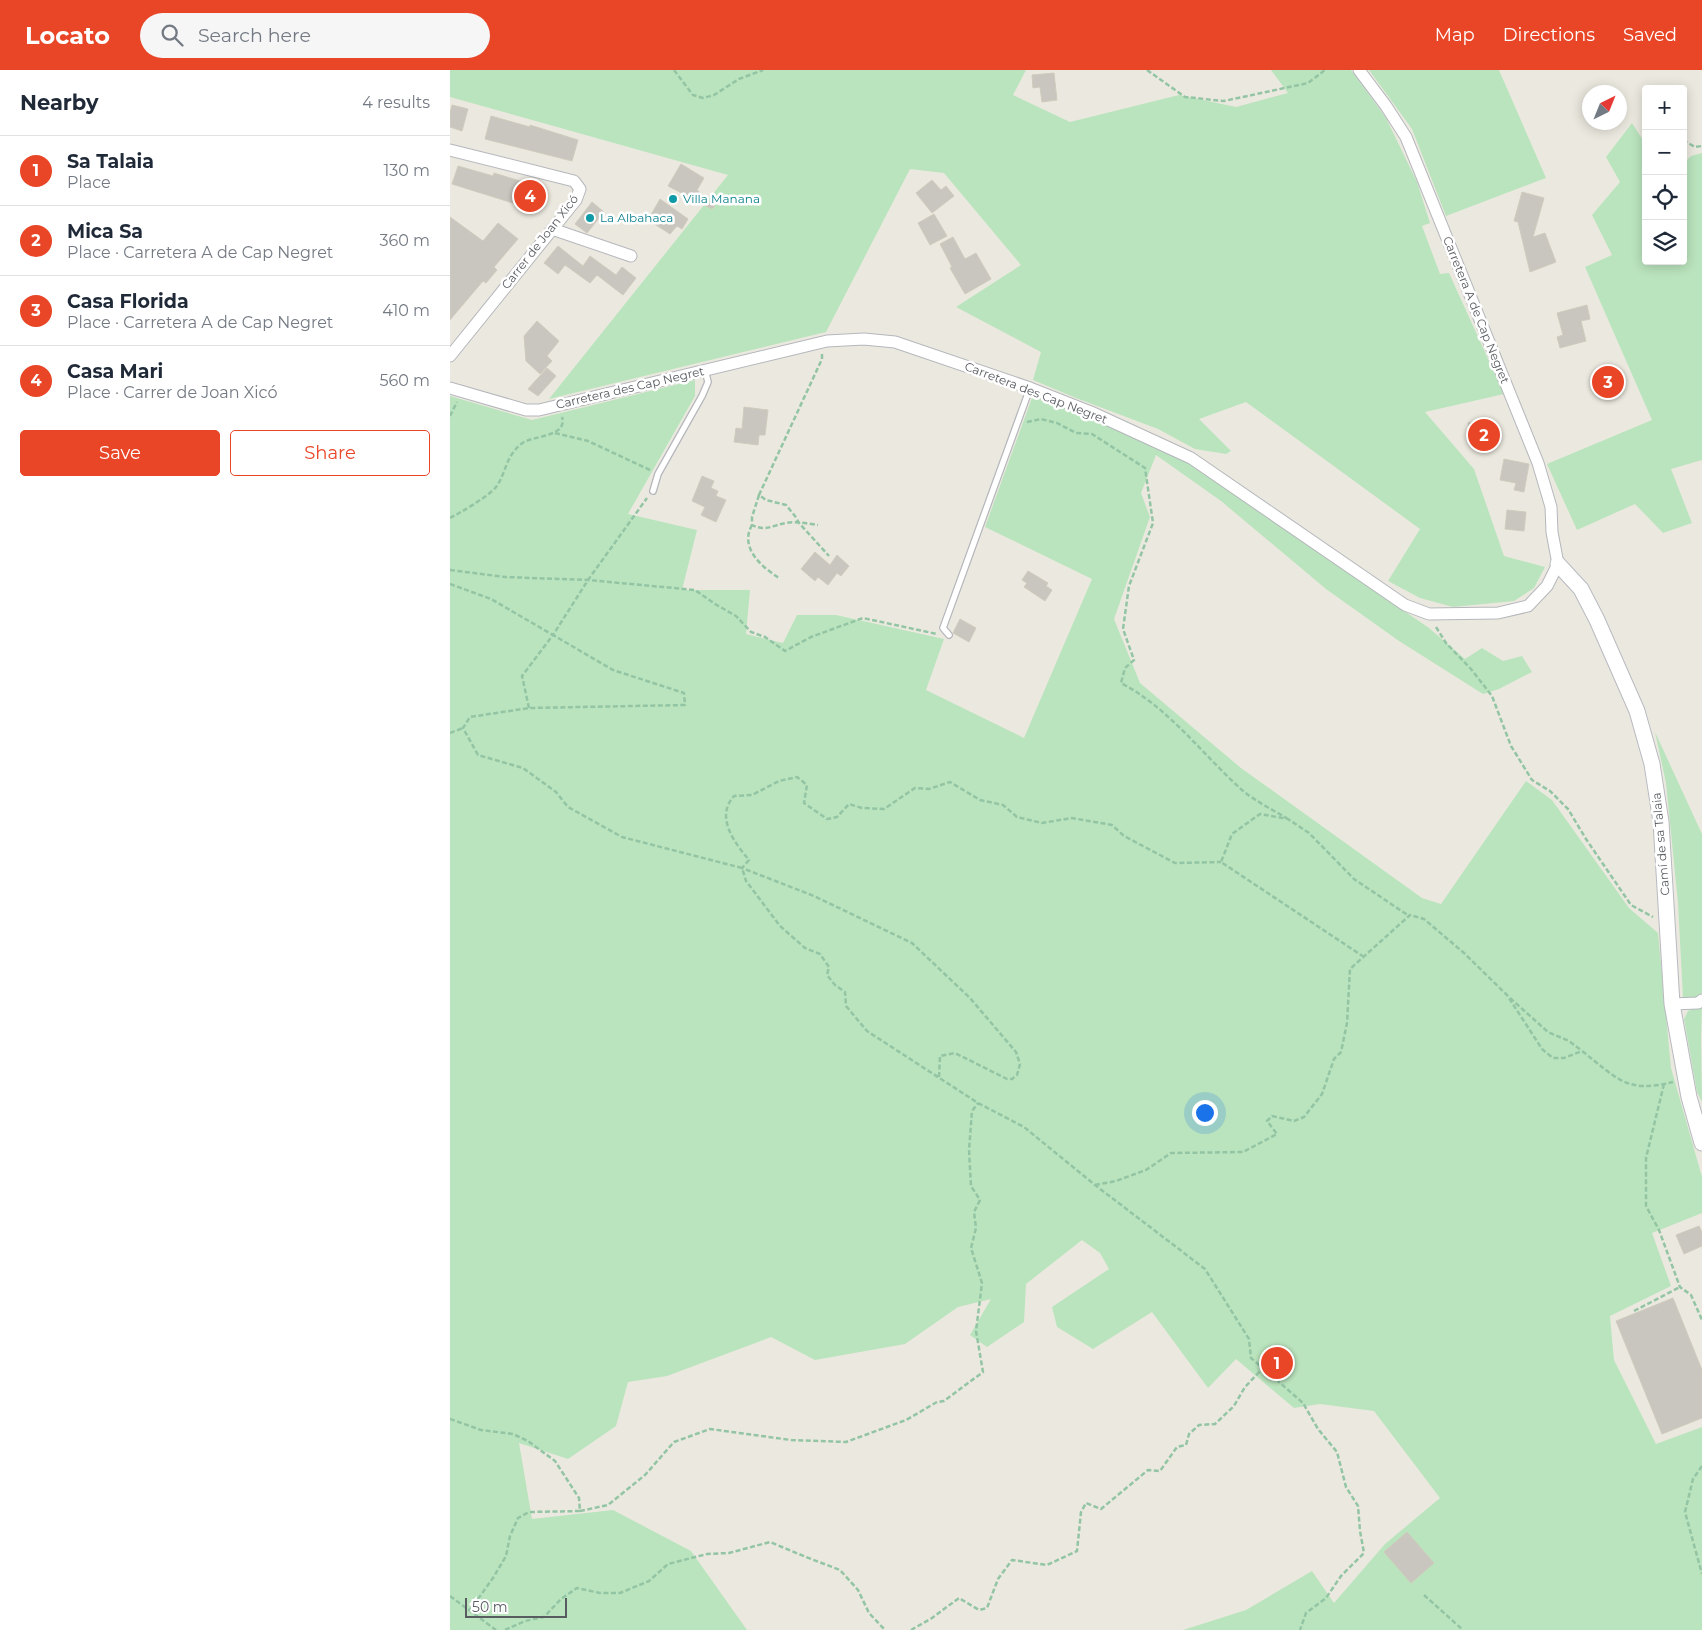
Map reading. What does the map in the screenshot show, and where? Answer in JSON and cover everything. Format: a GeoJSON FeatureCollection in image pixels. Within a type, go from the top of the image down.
{"type":"FeatureCollection","features":[{"type":"Feature","properties":{"kind":"street","name":"Carretera A de Cap Negret"},"geometry":{"type":"LineString","coordinates":[[1359,70],[1406,137],[1538,463],[1551,507],[1552,532],[1558,564]]}},
{"type":"Feature","properties":{"kind":"street","name":"Carrer de Joan Xicó"},"geometry":{"type":"LineString","coordinates":[[450,150],[574,181],[580,189],[576,200],[450,356]]}},
{"type":"Feature","properties":{"kind":"street"},"geometry":{"type":"LineString","coordinates":[[552,229],[631,256]]}},
{"type":"Feature","properties":{"kind":"street","name":"Carretera des Cap Negret"},"geometry":{"type":"LineString","coordinates":[[450,388],[526,410],[539,410],[821,343],[864,338],[895,342],[1030,388],[1091,412],[1191,458],[1405,605],[1429,614],[1498,613],[1528,606],[1547,586],[1558,564]]}},
{"type":"Feature","properties":{"kind":"street","name":"Camí de sa Talaia"},"geometry":{"type":"LineString","coordinates":[[1558,564],[1581,589],[1597,620],[1637,712],[1652,764],[1661,822],[1672,1004],[1689,1097],[1702,1143]]}},
{"type":"Feature","properties":{"kind":"street"},"geometry":{"type":"LineString","coordinates":[[1672,1004],[1698,1003],[1702,1000]]}},
{"type":"Feature","properties":{"kind":"lane"},"geometry":{"type":"LineString","coordinates":[[653,491],[658,474],[702,396],[708,382],[705,370]]}},
{"type":"Feature","properties":{"kind":"lane"},"geometry":{"type":"LineString","coordinates":[[950,635],[942,628],[1030,388]]}},
{"type":"Feature","properties":{"kind":"path"},"geometry":{"type":"LineString","coordinates":[[674,70],[693,95],[702,98],[714,95],[739,79],[763,70]]}},
{"type":"Feature","properties":{"kind":"path"},"geometry":{"type":"LineString","coordinates":[[1147,70],[1186,96],[1224,101],[1308,83],[1325,70]]}},
{"type":"Feature","properties":{"kind":"path"},"geometry":{"type":"LineString","coordinates":[[1687,142],[1695,147],[1702,146]]}},
{"type":"Feature","properties":{"kind":"path"},"geometry":{"type":"LineString","coordinates":[[779,578],[759,563],[752,552],[748,532],[752,525],[752,517],[761,488],[822,359],[821,343]]}},
{"type":"Feature","properties":{"kind":"path"},"geometry":{"type":"LineString","coordinates":[[555,433],[563,421],[558,405]]}},
{"type":"Feature","properties":{"kind":"path"},"geometry":{"type":"LineString","coordinates":[[1016,425],[1041,418],[1057,422],[1076,434],[1092,434],[1146,468],[1153,523],[1128,586],[1123,629],[1134,660],[1124,668],[1121,683],[1136,691],[1193,740],[1243,791],[1309,833],[1354,879],[1409,916],[1424,919],[1464,953],[1548,1032],[1569,1041],[1624,1083],[1639,1087],[1686,1079]]}},
{"type":"Feature","properties":{"kind":"path"},"geometry":{"type":"LineString","coordinates":[[450,518],[462,512],[495,488],[514,450],[525,440],[555,433],[588,441],[658,474]]}},
{"type":"Feature","properties":{"kind":"path"},"geometry":{"type":"LineString","coordinates":[[529,708],[522,676],[553,635],[588,580],[653,491]]}},
{"type":"Feature","properties":{"kind":"path"},"geometry":{"type":"LineString","coordinates":[[759,496],[766,500],[786,505],[799,523],[829,556]]}},
{"type":"Feature","properties":{"kind":"path"},"geometry":{"type":"LineString","coordinates":[[752,525],[760,529],[775,527],[787,522],[818,525]]}},
{"type":"Feature","properties":{"kind":"path"},"geometry":{"type":"LineString","coordinates":[[450,570],[506,577],[588,580],[695,590],[736,616],[750,632],[765,637],[785,651],[811,637],[863,618],[900,625],[936,635],[939,634],[942,628]]}},
{"type":"Feature","properties":{"kind":"path"},"geometry":{"type":"LineString","coordinates":[[450,584],[491,600],[613,670],[684,693],[684,704],[529,708],[470,717],[463,728],[450,733]]}},
{"type":"Feature","properties":{"kind":"path"},"geometry":{"type":"LineString","coordinates":[[1429,614],[1446,643],[1492,696],[1512,746],[1532,780],[1550,791],[1568,809],[1631,905],[1667,925]]}},
{"type":"Feature","properties":{"kind":"path"},"geometry":{"type":"LineString","coordinates":[[463,728],[478,755],[522,768],[556,792],[568,808],[622,837],[742,868],[814,896],[912,944],[970,998],[1016,1052],[1020,1064],[1016,1075],[1012,1079],[1007,1079],[955,1053],[940,1056],[939,1077]]}},
{"type":"Feature","properties":{"kind":"path"},"geometry":{"type":"LineString","coordinates":[[742,868],[749,860],[735,844],[725,818],[728,803],[734,796],[752,795],[780,781],[797,777],[808,785],[804,803],[827,819],[837,817],[849,804],[862,808],[884,809],[915,788],[929,789],[950,782],[980,800],[1003,805],[1017,817],[1042,823],[1072,818],[1112,825],[1124,836],[1175,863],[1221,862],[1364,957]]}},
{"type":"Feature","properties":{"kind":"path"},"geometry":{"type":"LineString","coordinates":[[1221,862],[1232,834],[1260,814],[1288,819]]}},
{"type":"Feature","properties":{"kind":"path"},"geometry":{"type":"LineString","coordinates":[[742,868],[746,881],[780,926],[805,948],[820,954],[829,967],[827,975],[834,985],[845,992],[846,1006],[867,1031],[978,1103],[1024,1127],[1095,1185],[1204,1269],[1249,1339],[1251,1358],[1264,1368],[1269,1367],[1276,1374],[1279,1382],[1303,1403],[1318,1429],[1337,1452],[1346,1487],[1358,1506],[1364,1553],[1341,1576],[1326,1598],[1306,1614],[1300,1630]]}},
{"type":"Feature","properties":{"kind":"path"},"geometry":{"type":"LineString","coordinates":[[1095,1185],[1116,1181],[1146,1170],[1171,1153],[1243,1152],[1277,1134],[1267,1121],[1272,1116],[1294,1121],[1304,1117],[1322,1094],[1334,1059],[1341,1052],[1347,1023],[1350,969],[1409,916]]}},
{"type":"Feature","properties":{"kind":"path"},"geometry":{"type":"LineString","coordinates":[[1507,995],[1542,1049],[1553,1058],[1564,1058],[1582,1051]]}},
{"type":"Feature","properties":{"kind":"path"},"geometry":{"type":"LineString","coordinates":[[1664,1084],[1646,1158],[1646,1206],[1659,1230],[1680,1287],[1691,1295],[1702,1320]]}},
{"type":"Feature","properties":{"kind":"path"},"geometry":{"type":"LineString","coordinates":[[470,1610],[506,1556],[510,1536],[518,1518],[530,1512],[580,1511],[608,1505],[645,1476],[674,1442],[710,1429],[792,1440],[846,1442],[906,1420],[937,1402],[944,1401],[983,1372],[976,1331],[982,1283],[971,1248],[976,1228],[974,1212],[980,1200],[972,1186],[969,1150],[972,1111],[978,1103]]}},
{"type":"Feature","properties":{"kind":"path"},"geometry":{"type":"LineString","coordinates":[[1634,1310],[1680,1287]]}},
{"type":"Feature","properties":{"kind":"path"},"geometry":{"type":"LineString","coordinates":[[911,1630],[932,1618],[959,1598],[979,1610],[987,1608],[998,1579],[1012,1560],[1047,1565],[1077,1551],[1081,1512],[1086,1503],[1101,1509],[1148,1470],[1160,1472],[1177,1447],[1186,1446],[1189,1434],[1198,1425],[1215,1424],[1234,1406],[1245,1387],[1264,1368]]}},
{"type":"Feature","properties":{"kind":"path"},"geometry":{"type":"LineString","coordinates":[[450,1419],[481,1430],[513,1434],[528,1440],[555,1461],[579,1498],[580,1511]]}},
{"type":"Feature","properties":{"kind":"path"},"geometry":{"type":"LineString","coordinates":[[1702,1466],[1693,1478],[1686,1512],[1702,1574]]}},
{"type":"Feature","properties":{"kind":"path"},"geometry":{"type":"LineString","coordinates":[[505,1630],[525,1621],[544,1617],[561,1599],[576,1588],[600,1593],[620,1593],[649,1580],[668,1564],[707,1554],[729,1553],[770,1542],[840,1570],[858,1590],[870,1613],[886,1630]]}},
{"type":"Feature","properties":{"kind":"path"},"geometry":{"type":"LineString","coordinates":[[1424,1595],[1463,1630]]}},
{"type":"Feature","properties":{"kind":"path"},"geometry":{"type":"LineString","coordinates":[[450,1596],[496,1630]]}},
{"type":"Feature","properties":{"kind":"green space"},"geometry":{"type":"Polygon","coordinates":[[[450,70],[1026,70],[1013,95],[1070,122],[1179,95],[1236,107],[1288,93],[1271,70],[1351,70],[1386,118],[1417,182],[1430,223],[1422,226],[1440,274],[1449,273],[1504,394],[1425,412],[1474,469],[1504,556],[1545,567],[1534,588],[1514,601],[1453,607],[1420,598],[1388,581],[1420,529],[1246,402],[1199,419],[1231,451],[1226,454],[1195,449],[1158,429],[1033,380],[1041,352],[956,307],[1021,265],[944,173],[910,169],[826,332],[549,399],[728,175],[450,97],[450,70]]]}},
{"type":"Feature","properties":{"kind":"green space"},"geometry":{"type":"Polygon","coordinates":[[[1369,70],[1499,70],[1546,178],[1446,216],[1412,129],[1369,70]]]}},
{"type":"Feature","properties":{"kind":"green space"},"geometry":{"type":"Polygon","coordinates":[[[1632,123],[1642,139],[1642,265],[1687,265],[1687,160],[1691,156],[1702,153],[1702,460],[1671,469],[1692,523],[1663,533],[1635,504],[1577,530],[1547,464],[1652,420],[1585,267],[1612,255],[1592,215],[1620,182],[1606,157],[1632,123]]]}},
{"type":"Feature","properties":{"kind":"green space"},"geometry":{"type":"Polygon","coordinates":[[[695,380],[695,396],[628,514],[697,530],[682,590],[750,590],[746,634],[783,643],[797,615],[836,615],[944,639],[926,690],[1024,738],[1092,579],[985,527],[1033,395],[1115,426],[1186,461],[1429,628],[1465,659],[1482,648],[1503,661],[1522,656],[1532,672],[1499,689],[1483,694],[1399,641],[1326,589],[1221,501],[1156,455],[1141,493],[1150,517],[1114,619],[1140,683],[1241,768],[1422,898],[1441,904],[1526,781],[1552,800],[1629,908],[1658,933],[1671,1068],[1702,1177],[1702,1213],[1652,1233],[1671,1286],[1610,1316],[1614,1360],[1656,1444],[1702,1427],[1702,1630],[1183,1630],[1246,1610],[1312,1571],[1334,1603],[1385,1544],[1440,1498],[1374,1411],[1320,1404],[1294,1408],[1236,1359],[1208,1388],[1152,1312],[1093,1349],[1057,1327],[1052,1307],[1109,1269],[1100,1253],[1082,1240],[1026,1284],[1024,1322],[987,1347],[970,1335],[991,1299],[958,1307],[905,1344],[815,1360],[771,1337],[667,1376],[628,1382],[616,1426],[568,1459],[519,1443],[532,1519],[613,1510],[691,1551],[747,1630],[450,1630],[450,396],[532,420],[695,380]]]}},
{"type":"Feature","properties":{"kind":"green space"},"geometry":{"type":"Polygon","coordinates":[[[1655,732],[1702,834],[1702,993],[1696,997],[1683,998],[1678,903],[1666,783],[1655,732]]]}},
{"type":"Feature","properties":{"kind":"green space"},"geometry":{"type":"Polygon","coordinates":[[[1702,1004],[1702,1102],[1697,1092],[1684,1019],[1688,1011],[1702,1004]]]}},
{"type":"Feature","properties":{"kind":"building"},"geometry":{"type":"Polygon","coordinates":[[[1054,73],[1057,100],[1042,102],[1040,87],[1033,88],[1032,75],[1054,73]]]}},
{"type":"Feature","properties":{"kind":"building"},"geometry":{"type":"Polygon","coordinates":[[[452,105],[468,109],[462,131],[450,127],[452,105]]]}},
{"type":"Feature","properties":{"kind":"building"},"geometry":{"type":"Polygon","coordinates":[[[491,116],[530,127],[530,125],[578,140],[572,161],[485,139],[491,116]]]}},
{"type":"Feature","properties":{"kind":"building"},"geometry":{"type":"Polygon","coordinates":[[[681,164],[704,178],[697,190],[715,206],[712,209],[668,186],[681,164]]]}},
{"type":"Feature","properties":{"kind":"building"},"geometry":{"type":"Polygon","coordinates":[[[458,166],[493,176],[494,173],[543,188],[535,210],[452,184],[458,166]]]}},
{"type":"Feature","properties":{"kind":"building"},"geometry":{"type":"Polygon","coordinates":[[[932,180],[941,190],[946,186],[954,196],[932,213],[916,193],[932,180]]]}},
{"type":"Feature","properties":{"kind":"building"},"geometry":{"type":"Polygon","coordinates":[[[1522,192],[1544,198],[1533,237],[1545,233],[1556,262],[1530,272],[1518,222],[1514,221],[1522,192]]]}},
{"type":"Feature","properties":{"kind":"building"},"geometry":{"type":"Polygon","coordinates":[[[660,199],[688,219],[682,229],[677,226],[670,234],[648,220],[660,199]]]}},
{"type":"Feature","properties":{"kind":"building","name":"La Albahaca"},"geometry":{"type":"Polygon","coordinates":[[[592,202],[604,212],[587,233],[575,224],[592,202]]]}},
{"type":"Feature","properties":{"kind":"building"},"geometry":{"type":"Polygon","coordinates":[[[934,214],[947,236],[930,245],[918,223],[934,214]]]}},
{"type":"Feature","properties":{"kind":"building"},"geometry":{"type":"Polygon","coordinates":[[[450,217],[483,241],[498,223],[518,239],[494,267],[497,270],[486,283],[483,281],[450,320],[450,217]]]}},
{"type":"Feature","properties":{"kind":"building"},"geometry":{"type":"Polygon","coordinates":[[[953,237],[965,259],[976,253],[991,279],[965,294],[950,268],[952,267],[940,244],[953,237]]]}},
{"type":"Feature","properties":{"kind":"building"},"geometry":{"type":"Polygon","coordinates":[[[558,246],[583,266],[590,256],[616,275],[622,267],[636,278],[623,295],[597,275],[590,283],[565,265],[558,274],[544,263],[558,246]]]}},
{"type":"Feature","properties":{"kind":"building"},"geometry":{"type":"Polygon","coordinates":[[[1587,305],[1590,319],[1581,321],[1586,341],[1560,348],[1557,337],[1563,335],[1557,313],[1587,305]]]}},
{"type":"Feature","properties":{"kind":"building"},"geometry":{"type":"Polygon","coordinates":[[[537,321],[559,341],[547,356],[552,361],[540,374],[526,361],[524,336],[537,321]]]}},
{"type":"Feature","properties":{"kind":"building"},"geometry":{"type":"Polygon","coordinates":[[[547,368],[556,376],[538,396],[528,389],[547,368]]]}},
{"type":"Feature","properties":{"kind":"building"},"geometry":{"type":"Polygon","coordinates":[[[1618,371],[1622,385],[1597,392],[1594,379],[1618,371]]]}},
{"type":"Feature","properties":{"kind":"building"},"geometry":{"type":"Polygon","coordinates":[[[744,407],[768,410],[765,435],[759,435],[758,445],[734,442],[736,428],[742,429],[744,407]]]}},
{"type":"Feature","properties":{"kind":"building"},"geometry":{"type":"Polygon","coordinates":[[[1488,418],[1494,446],[1479,449],[1475,433],[1471,434],[1468,423],[1488,418]]]}},
{"type":"Feature","properties":{"kind":"building"},"geometry":{"type":"Polygon","coordinates":[[[1504,459],[1529,464],[1524,492],[1514,490],[1516,483],[1500,480],[1504,459]]]}},
{"type":"Feature","properties":{"kind":"building"},"geometry":{"type":"Polygon","coordinates":[[[702,476],[714,481],[711,488],[718,491],[716,496],[726,500],[716,522],[701,515],[705,507],[692,501],[702,476]]]}},
{"type":"Feature","properties":{"kind":"building"},"geometry":{"type":"Polygon","coordinates":[[[1507,510],[1526,512],[1524,531],[1505,529],[1507,510]]]}},
{"type":"Feature","properties":{"kind":"building"},"geometry":{"type":"Polygon","coordinates":[[[815,552],[830,565],[837,555],[849,566],[841,576],[837,573],[828,585],[818,577],[815,581],[801,569],[815,552]]]}},
{"type":"Feature","properties":{"kind":"building"},"geometry":{"type":"Polygon","coordinates":[[[1028,571],[1048,583],[1046,586],[1052,590],[1045,601],[1024,587],[1027,583],[1022,580],[1028,571]]]}},
{"type":"Feature","properties":{"kind":"building"},"geometry":{"type":"Polygon","coordinates":[[[960,619],[976,628],[969,642],[953,633],[960,619]]]}},
{"type":"Feature","properties":{"kind":"building"},"geometry":{"type":"Polygon","coordinates":[[[1699,1226],[1702,1232],[1702,1246],[1684,1254],[1676,1235],[1699,1226]]]}},
{"type":"Feature","properties":{"kind":"building"},"geometry":{"type":"Polygon","coordinates":[[[1673,1298],[1702,1370],[1702,1418],[1662,1434],[1616,1321],[1673,1298]]]}},
{"type":"Feature","properties":{"kind":"building"},"geometry":{"type":"Polygon","coordinates":[[[1407,1532],[1434,1563],[1411,1583],[1384,1552],[1407,1532]]]}},
{"type":"Feature","properties":{"kind":"place","name":"Casa Mari"},"geometry":{"type":"Point","coordinates":[530,196]}},
{"type":"Feature","properties":{"kind":"place","name":"Villa Manana"},"geometry":{"type":"Point","coordinates":[673,199]}},
{"type":"Feature","properties":{"kind":"place","name":"La Albahaca"},"geometry":{"type":"Point","coordinates":[590,218]}},
{"type":"Feature","properties":{"kind":"place","name":"Casa Florida"},"geometry":{"type":"Point","coordinates":[1608,382]}},
{"type":"Feature","properties":{"kind":"place","name":"Mica Sa"},"geometry":{"type":"Point","coordinates":[1484,435]}},
{"type":"Feature","properties":{"kind":"place","name":"Sa Talaia"},"geometry":{"type":"Point","coordinates":[1277,1363]}}]}
